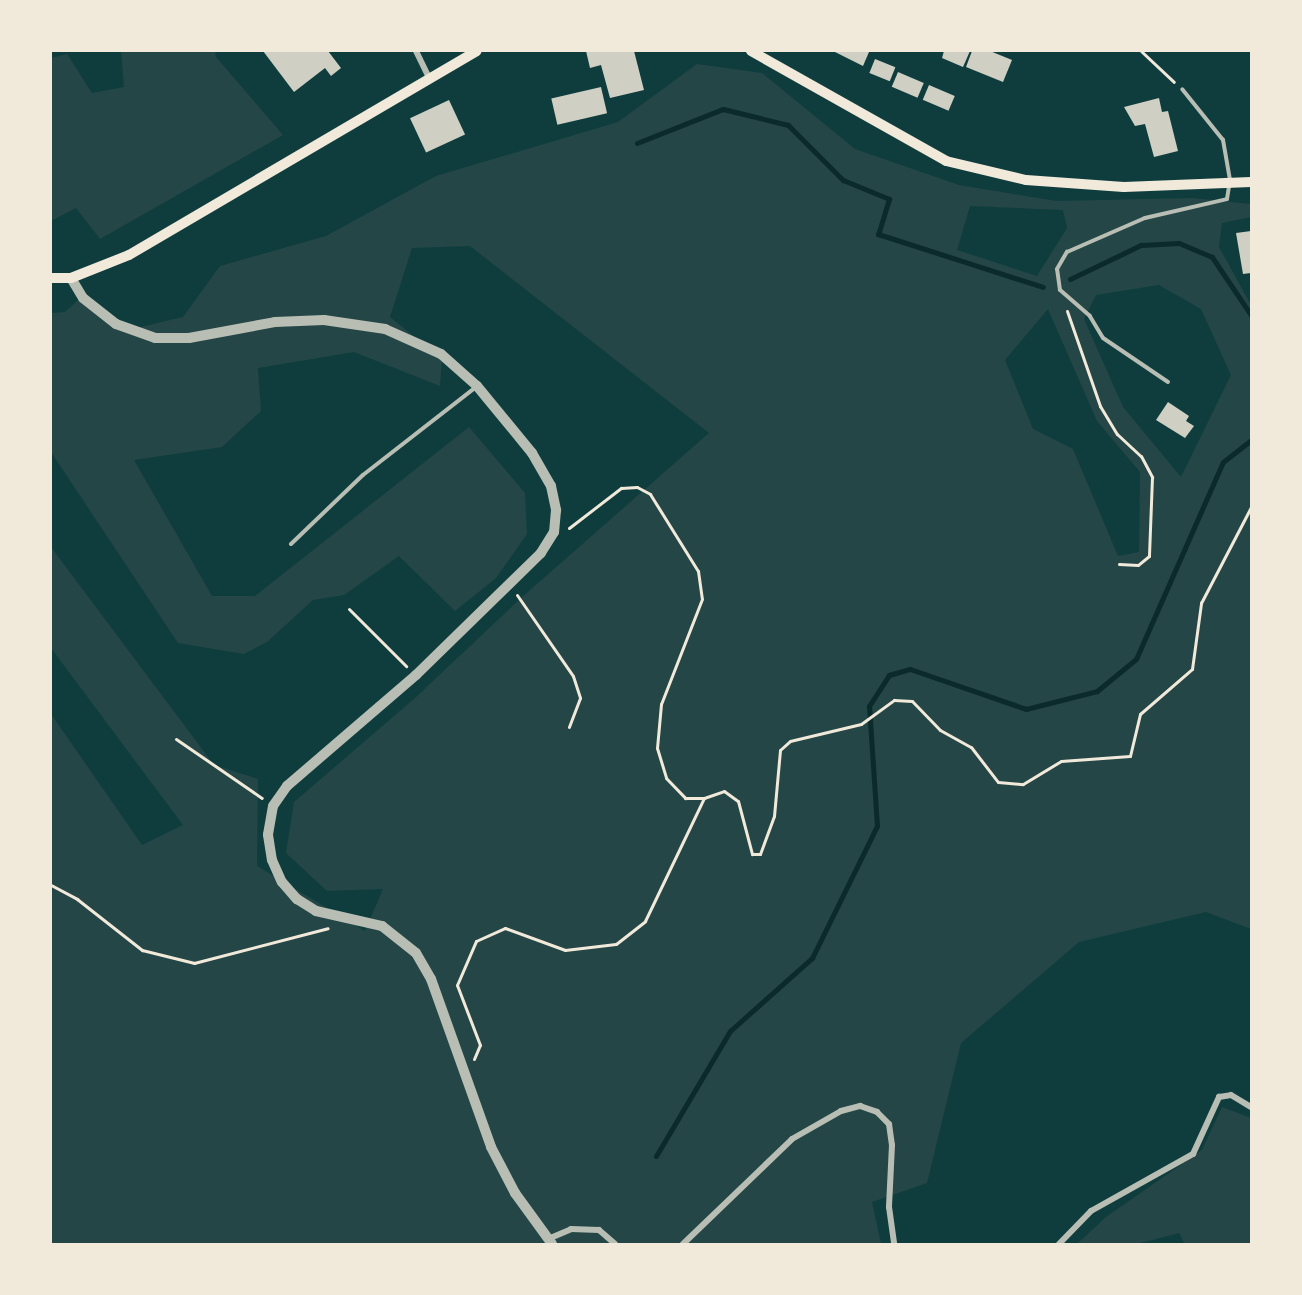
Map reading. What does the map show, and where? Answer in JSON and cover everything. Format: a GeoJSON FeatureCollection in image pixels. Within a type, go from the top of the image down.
{"type":"FeatureCollection","features":[{"type":"Feature","properties":{"kind":"main road"},"geometry":{"type":"LineString","coordinates":[[51,278],[71,278],[129,255],[477,51]]}},
{"type":"Feature","properties":{"kind":"main road"},"geometry":{"type":"LineString","coordinates":[[751,51],[946,161],[1026,180],[1124,187],[1230,180],[1251,182]]}},
{"type":"Feature","properties":{"kind":"street"},"geometry":{"type":"LineString","coordinates":[[416,51],[429,78]]}},
{"type":"Feature","properties":{"kind":"street"},"geometry":{"type":"LineString","coordinates":[[71,278],[83,298],[116,324],[155,338],[189,338],[274,322],[324,320],[385,329],[441,354],[477,386],[532,453],[551,486],[556,510],[554,532],[541,553],[416,675],[287,786],[273,806],[268,835],[272,860],[282,882],[297,899],[316,911],[351,917],[382,926],[416,953],[431,979],[491,1148],[515,1193],[550,1241],[571,1229],[599,1230],[615,1244]]}},
{"type":"Feature","properties":{"kind":"street"},"geometry":{"type":"LineString","coordinates":[[1059,1244],[1091,1211],[1192,1154],[1219,1097],[1231,1095],[1251,1107]]}},
{"type":"Feature","properties":{"kind":"street"},"geometry":{"type":"LineString","coordinates":[[683,1244],[792,1139],[841,1111],[860,1106],[877,1112],[889,1124],[892,1146],[889,1207],[894,1244]]}},
{"type":"Feature","properties":{"kind":"lane"},"geometry":{"type":"LineString","coordinates":[[1168,382],[1103,338],[1090,316],[1060,290],[1057,269],[1067,252],[1145,218],[1227,199],[1230,180],[1223,140],[1182,89]]}},
{"type":"Feature","properties":{"kind":"lane"},"geometry":{"type":"LineString","coordinates":[[291,544],[363,475],[477,386]]}},
{"type":"Feature","properties":{"kind":"path"},"geometry":{"type":"LineString","coordinates":[[1141,51],[1182,89]]}},
{"type":"Feature","properties":{"kind":"path"},"geometry":{"type":"LineString","coordinates":[[1060,290],[1100,406],[1117,434],[1141,456],[1152,477],[1149,556],[1138,565],[1119,564]]}},
{"type":"Feature","properties":{"kind":"path"},"geometry":{"type":"LineString","coordinates":[[554,532],[571,528],[621,488],[637,487],[650,494],[698,571],[702,599],[661,704],[657,748],[666,778],[685,798],[704,798],[724,791],[738,801],[752,854],[760,854],[774,816],[780,750],[790,741],[861,724],[880,713],[894,700],[912,701],[940,730],[971,747],[998,782],[1023,784],[1061,761],[1130,756],[1140,714],[1192,669],[1201,603],[1251,507]]}},
{"type":"Feature","properties":{"kind":"path"},"geometry":{"type":"LineString","coordinates":[[509,584],[573,676],[580,698],[569,727]]}},
{"type":"Feature","properties":{"kind":"path"},"geometry":{"type":"LineString","coordinates":[[349,609],[416,675]]}},
{"type":"Feature","properties":{"kind":"path"},"geometry":{"type":"LineString","coordinates":[[176,739],[273,806]]}},
{"type":"Feature","properties":{"kind":"path"},"geometry":{"type":"LineString","coordinates":[[466,1076],[480,1045],[457,985],[476,941],[506,928],[565,950],[616,944],[645,921],[704,798]]}},
{"type":"Feature","properties":{"kind":"path"},"geometry":{"type":"LineString","coordinates":[[51,885],[77,899],[142,950],[195,963],[334,927],[351,917]]}},
{"type":"Feature","properties":{"kind":"shaded area"},"geometry":{"type":"Polygon","coordinates":[[[121,51],[215,51],[216,57],[283,135],[100,239],[76,208],[51,221],[51,58],[67,54],[92,93],[124,87],[121,51]]]}},
{"type":"Feature","properties":{"kind":"shaded area"},"geometry":{"type":"Polygon","coordinates":[[[697,64],[762,73],[855,149],[959,185],[1056,201],[1192,198],[1251,204],[1251,217],[1222,223],[1219,247],[1251,305],[1251,929],[1206,912],[1079,942],[961,1043],[927,1183],[872,1202],[881,1244],[51,1244],[51,714],[142,845],[183,825],[51,648],[51,547],[214,765],[258,779],[257,866],[365,931],[383,889],[327,891],[286,853],[294,802],[415,698],[521,598],[709,433],[470,246],[412,248],[390,317],[442,359],[440,386],[354,352],[258,368],[261,411],[222,447],[134,460],[212,596],[255,596],[469,427],[525,493],[527,534],[496,578],[455,611],[399,556],[344,595],[313,600],[267,642],[244,654],[178,643],[51,452],[51,313],[65,312],[78,300],[132,329],[183,317],[220,266],[326,236],[436,176],[618,122],[697,64]],[[970,206],[957,250],[1037,276],[1067,228],[1063,210],[970,206]],[[1159,285],[1096,295],[1084,319],[1123,407],[1181,477],[1231,375],[1201,309],[1159,285]],[[1048,309],[1005,360],[1033,429],[1073,449],[1118,556],[1139,552],[1140,472],[1097,421],[1048,309]]]}},
{"type":"Feature","properties":{"kind":"shaded area"},"geometry":{"type":"Polygon","coordinates":[[[1222,1107],[1251,1118],[1251,1244],[1185,1244],[1179,1233],[1137,1244],[1077,1244],[1106,1217],[1202,1150],[1222,1107]]]}},
{"type":"Feature","properties":{"kind":"building"},"geometry":{"type":"Polygon","coordinates":[[[263,51],[328,51],[341,68],[331,76],[325,68],[294,92],[263,51]]]}},
{"type":"Feature","properties":{"kind":"building"},"geometry":{"type":"Polygon","coordinates":[[[586,51],[634,51],[644,90],[610,98],[601,65],[590,68],[586,51]]]}},
{"type":"Feature","properties":{"kind":"building"},"geometry":{"type":"Polygon","coordinates":[[[833,51],[866,51],[869,52],[863,66],[833,51]]]}},
{"type":"Feature","properties":{"kind":"building"},"geometry":{"type":"Polygon","coordinates":[[[944,51],[970,51],[963,67],[942,58],[944,51]]]}},
{"type":"Feature","properties":{"kind":"building"},"geometry":{"type":"Polygon","coordinates":[[[972,51],[990,51],[1012,60],[1003,82],[966,67],[972,51]]]}},
{"type":"Feature","properties":{"kind":"building"},"geometry":{"type":"Polygon","coordinates":[[[875,59],[895,67],[890,81],[869,73],[875,59]]]}},
{"type":"Feature","properties":{"kind":"building"},"geometry":{"type":"Polygon","coordinates":[[[898,72],[924,83],[918,98],[892,87],[898,72]]]}},
{"type":"Feature","properties":{"kind":"building"},"geometry":{"type":"Polygon","coordinates":[[[929,85],[955,96],[949,111],[923,100],[929,85]]]}},
{"type":"Feature","properties":{"kind":"building"},"geometry":{"type":"Polygon","coordinates":[[[601,87],[607,113],[557,125],[551,98],[601,87]]]}},
{"type":"Feature","properties":{"kind":"building"},"geometry":{"type":"Polygon","coordinates":[[[1159,98],[1162,112],[1168,111],[1178,151],[1154,157],[1145,124],[1135,126],[1124,107],[1159,98]]]}},
{"type":"Feature","properties":{"kind":"building"},"geometry":{"type":"Polygon","coordinates":[[[449,100],[465,134],[426,153],[410,118],[449,100]]]}},
{"type":"Feature","properties":{"kind":"building"},"geometry":{"type":"Polygon","coordinates":[[[1251,231],[1251,273],[1243,274],[1236,233],[1251,231]]]}},
{"type":"Feature","properties":{"kind":"building"},"geometry":{"type":"Polygon","coordinates":[[[1168,402],[1189,416],[1186,421],[1194,426],[1185,438],[1156,420],[1168,402]]]}},
{"type":"Feature","properties":{"kind":"waterway"},"geometry":{"type":"LineString","coordinates":[[637,143],[723,109],[788,125],[843,180],[889,199],[878,234],[1043,287]]}},
{"type":"Feature","properties":{"kind":"waterway"},"geometry":{"type":"LineString","coordinates":[[1070,279],[1141,245],[1179,243],[1212,257],[1251,315]]}},
{"type":"Feature","properties":{"kind":"waterway"},"geometry":{"type":"LineString","coordinates":[[656,1156],[730,1031],[812,958],[877,826],[869,706],[889,675],[910,669],[1026,709],[1097,691],[1136,659],[1223,462],[1251,440]]}}]}
